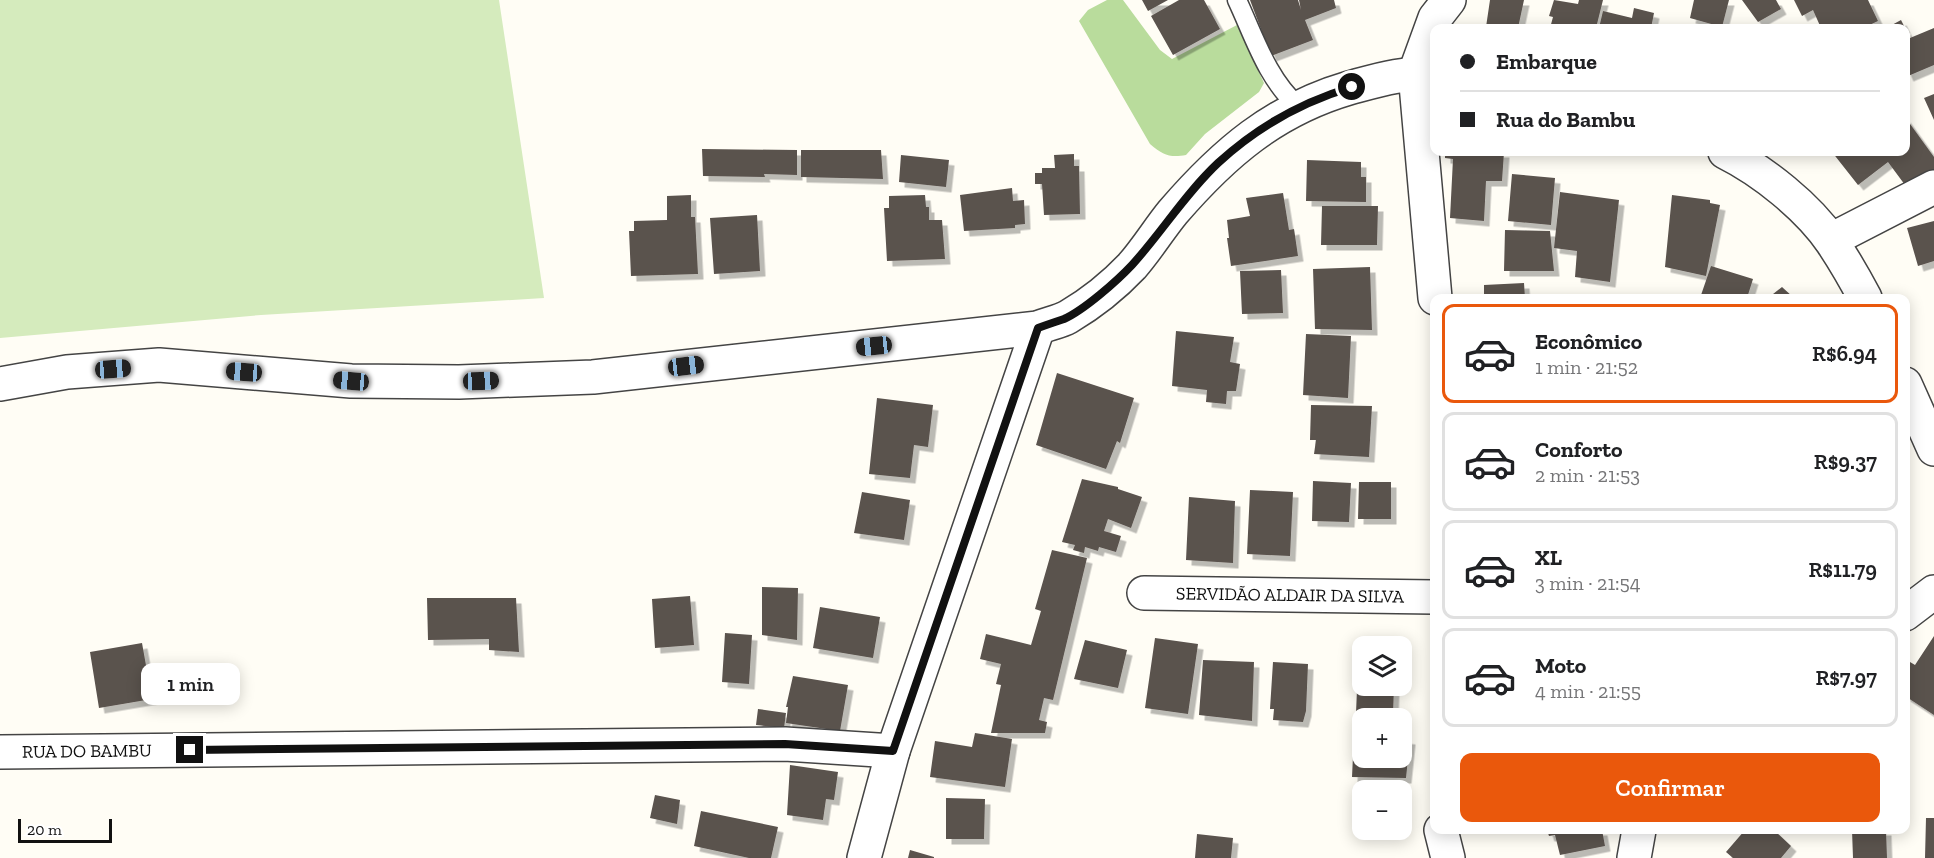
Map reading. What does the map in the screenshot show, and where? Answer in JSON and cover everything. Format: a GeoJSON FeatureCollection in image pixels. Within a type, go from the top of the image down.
{"type":"FeatureCollection","features":[{"type":"Feature","properties":{"kind":"street"},"geometry":{"type":"LineString","coordinates":[[1434,24],[1435,18],[1449,0]]}},
{"type":"Feature","properties":{"kind":"street"},"geometry":{"type":"LineString","coordinates":[[1430,43],[1424,74],[1435,294]]}},
{"type":"Feature","properties":{"kind":"street"},"geometry":{"type":"LineString","coordinates":[[0,384],[67,372],[159,365],[351,381],[459,382],[593,376],[1038,328],[1066,318],[1090,302],[1131,266],[1173,213],[1218,164],[1259,130],[1298,106],[1362,84],[1424,74]]}},
{"type":"Feature","properties":{"kind":"street"},"geometry":{"type":"LineString","coordinates":[[1731,156],[1767,179],[1801,206],[1831,240],[1863,294]]}},
{"type":"Feature","properties":{"kind":"street"},"geometry":{"type":"LineString","coordinates":[[1831,240],[1934,187]]}},
{"type":"Feature","properties":{"kind":"street"},"geometry":{"type":"LineString","coordinates":[[864,858],[893,751],[1038,328]]}},
{"type":"Feature","properties":{"kind":"street"},"geometry":{"type":"LineString","coordinates":[[1910,395],[1934,449]]}},
{"type":"Feature","properties":{"kind":"street"},"geometry":{"type":"LineString","coordinates":[[1910,610],[1934,592]]}},
{"type":"Feature","properties":{"kind":"street","name":"SERVIDÃO ALDAIR DA SILVA"},"geometry":{"type":"LineString","coordinates":[[1144,593],[1430,597]]}},
{"type":"Feature","properties":{"kind":"street","name":"RUA DO BAMBU"},"geometry":{"type":"LineString","coordinates":[[0,752],[785,744],[893,751]]}},
{"type":"Feature","properties":{"kind":"street"},"geometry":{"type":"LineString","coordinates":[[1442,834],[1448,858]]}},
{"type":"Feature","properties":{"kind":"street"},"geometry":{"type":"LineString","coordinates":[[1634,858],[1638,834]]}},
{"type":"Feature","properties":{"kind":"lane"},"geometry":{"type":"LineString","coordinates":[[1237,0],[1266,64],[1281,88],[1298,106]]}},
{"type":"Feature","properties":{"kind":"green space"},"geometry":{"type":"Polygon","coordinates":[[[0,0],[499,0],[544,298],[261,315],[0,338],[0,0]]]}},
{"type":"Feature","properties":{"kind":"green space"},"geometry":{"type":"Polygon","coordinates":[[[1107,0],[1123,0],[1160,50],[1172,59],[1237,25],[1264,83],[1259,92],[1205,134],[1186,155],[1171,156],[1159,151],[1150,144],[1079,21],[1088,10],[1107,0]]]}},
{"type":"Feature","properties":{"kind":"building"},"geometry":{"type":"Polygon","coordinates":[[[1142,0],[1168,0],[1148,11],[1142,0]]]}},
{"type":"Feature","properties":{"kind":"building"},"geometry":{"type":"Polygon","coordinates":[[[1179,0],[1204,0],[1220,29],[1173,55],[1151,16],[1179,0]]]}},
{"type":"Feature","properties":{"kind":"building"},"geometry":{"type":"Polygon","coordinates":[[[1250,0],[1298,0],[1301,10],[1299,0],[1334,0],[1336,8],[1305,20],[1313,40],[1271,56],[1250,0]]]}},
{"type":"Feature","properties":{"kind":"building"},"geometry":{"type":"Polygon","coordinates":[[[1490,0],[1524,0],[1519,24],[1486,24],[1490,0]]]}},
{"type":"Feature","properties":{"kind":"building"},"geometry":{"type":"Polygon","coordinates":[[[1554,0],[1578,4],[1579,0],[1603,0],[1597,24],[1551,24],[1553,17],[1549,16],[1554,0]]]}},
{"type":"Feature","properties":{"kind":"building"},"geometry":{"type":"Polygon","coordinates":[[[1694,0],[1729,0],[1723,24],[1711,24],[1690,18],[1694,0]]]}},
{"type":"Feature","properties":{"kind":"building"},"geometry":{"type":"Polygon","coordinates":[[[1742,0],[1776,0],[1781,9],[1758,22],[1742,0]]]}},
{"type":"Feature","properties":{"kind":"building"},"geometry":{"type":"Polygon","coordinates":[[[1794,0],[1868,0],[1878,21],[1872,24],[1819,24],[1813,10],[1802,16],[1794,0]]]}},
{"type":"Feature","properties":{"kind":"building"},"geometry":{"type":"Polygon","coordinates":[[[1634,8],[1654,13],[1652,24],[1600,24],[1603,11],[1632,18],[1634,8]]]}},
{"type":"Feature","properties":{"kind":"building"},"geometry":{"type":"Polygon","coordinates":[[[1934,28],[1934,65],[1910,75],[1910,38],[1934,28]]]}},
{"type":"Feature","properties":{"kind":"building"},"geometry":{"type":"Polygon","coordinates":[[[1934,94],[1934,120],[1924,98],[1934,94]]]}},
{"type":"Feature","properties":{"kind":"building"},"geometry":{"type":"Polygon","coordinates":[[[1910,124],[1934,157],[1934,169],[1905,185],[1888,162],[1858,185],[1835,156],[1910,156],[1910,124]]]}},
{"type":"Feature","properties":{"kind":"building"},"geometry":{"type":"Polygon","coordinates":[[[702,149],[797,150],[797,175],[703,176],[702,149]]]}},
{"type":"Feature","properties":{"kind":"building"},"geometry":{"type":"Polygon","coordinates":[[[801,150],[881,150],[883,179],[801,177],[801,150]]]}},
{"type":"Feature","properties":{"kind":"building"},"geometry":{"type":"Polygon","coordinates":[[[1074,154],[1074,166],[1079,166],[1080,214],[1044,215],[1042,184],[1035,184],[1035,173],[1042,173],[1042,168],[1055,168],[1054,155],[1074,154]]]}},
{"type":"Feature","properties":{"kind":"building"},"geometry":{"type":"Polygon","coordinates":[[[901,155],[949,160],[946,187],[899,182],[901,155]]]}},
{"type":"Feature","properties":{"kind":"building"},"geometry":{"type":"Polygon","coordinates":[[[1445,156],[1504,156],[1502,181],[1486,181],[1484,221],[1450,218],[1453,159],[1445,158],[1445,156]]]}},
{"type":"Feature","properties":{"kind":"building"},"geometry":{"type":"Polygon","coordinates":[[[1307,160],[1361,162],[1361,177],[1366,177],[1366,202],[1306,201],[1307,160]]]}},
{"type":"Feature","properties":{"kind":"building"},"geometry":{"type":"Polygon","coordinates":[[[1512,174],[1555,178],[1551,225],[1508,221],[1512,174]]]}},
{"type":"Feature","properties":{"kind":"building"},"geometry":{"type":"Polygon","coordinates":[[[1012,188],[1013,201],[1024,200],[1025,224],[1015,225],[1015,228],[964,231],[960,195],[1012,188]]]}},
{"type":"Feature","properties":{"kind":"building"},"geometry":{"type":"Polygon","coordinates":[[[1560,192],[1619,200],[1610,282],[1575,277],[1577,251],[1554,248],[1560,192]]]}},
{"type":"Feature","properties":{"kind":"building"},"geometry":{"type":"Polygon","coordinates":[[[1283,193],[1289,230],[1294,229],[1298,256],[1231,266],[1227,220],[1250,216],[1246,198],[1283,193]]]}},
{"type":"Feature","properties":{"kind":"building"},"geometry":{"type":"Polygon","coordinates":[[[691,195],[691,217],[695,217],[698,274],[631,276],[629,231],[634,231],[634,221],[667,220],[667,196],[691,195]]]}},
{"type":"Feature","properties":{"kind":"building"},"geometry":{"type":"Polygon","coordinates":[[[925,195],[926,207],[929,207],[929,220],[942,220],[945,259],[887,261],[884,208],[889,208],[889,196],[925,195]]]}},
{"type":"Feature","properties":{"kind":"building"},"geometry":{"type":"Polygon","coordinates":[[[1672,195],[1710,200],[1710,203],[1720,205],[1706,276],[1665,267],[1672,195]]]}},
{"type":"Feature","properties":{"kind":"building"},"geometry":{"type":"Polygon","coordinates":[[[1322,206],[1378,206],[1377,245],[1321,245],[1322,206]]]}},
{"type":"Feature","properties":{"kind":"building"},"geometry":{"type":"Polygon","coordinates":[[[757,215],[760,271],[714,274],[710,218],[757,215]]]}},
{"type":"Feature","properties":{"kind":"building"},"geometry":{"type":"Polygon","coordinates":[[[1934,221],[1934,261],[1918,266],[1907,228],[1934,221]]]}},
{"type":"Feature","properties":{"kind":"building"},"geometry":{"type":"Polygon","coordinates":[[[1505,230],[1550,231],[1554,271],[1504,271],[1505,230]]]}},
{"type":"Feature","properties":{"kind":"building"},"geometry":{"type":"Polygon","coordinates":[[[1711,266],[1753,279],[1748,294],[1701,294],[1711,266]]]}},
{"type":"Feature","properties":{"kind":"building"},"geometry":{"type":"Polygon","coordinates":[[[1370,267],[1372,330],[1315,329],[1313,269],[1370,267]]]}},
{"type":"Feature","properties":{"kind":"building"},"geometry":{"type":"Polygon","coordinates":[[[1281,270],[1283,313],[1242,314],[1240,271],[1281,270]]]}},
{"type":"Feature","properties":{"kind":"building"},"geometry":{"type":"Polygon","coordinates":[[[1524,283],[1525,294],[1484,294],[1484,285],[1524,283]]]}},
{"type":"Feature","properties":{"kind":"building"},"geometry":{"type":"Polygon","coordinates":[[[1782,287],[1790,294],[1773,294],[1782,287]]]}},
{"type":"Feature","properties":{"kind":"building"},"geometry":{"type":"Polygon","coordinates":[[[1176,331],[1234,337],[1230,362],[1240,364],[1236,391],[1227,391],[1226,404],[1206,402],[1207,390],[1172,386],[1176,331]]]}},
{"type":"Feature","properties":{"kind":"building"},"geometry":{"type":"Polygon","coordinates":[[[1306,334],[1351,336],[1348,398],[1303,395],[1306,334]]]}},
{"type":"Feature","properties":{"kind":"building"},"geometry":{"type":"Polygon","coordinates":[[[1057,373],[1134,398],[1120,443],[1117,441],[1106,469],[1036,445],[1057,373]]]}},
{"type":"Feature","properties":{"kind":"building"},"geometry":{"type":"Polygon","coordinates":[[[877,398],[933,405],[928,447],[914,445],[910,478],[869,474],[877,398]]]}},
{"type":"Feature","properties":{"kind":"building"},"geometry":{"type":"Polygon","coordinates":[[[1311,405],[1372,406],[1369,457],[1314,454],[1316,440],[1310,440],[1311,405]]]}},
{"type":"Feature","properties":{"kind":"building"},"geometry":{"type":"Polygon","coordinates":[[[1082,479],[1118,487],[1118,489],[1142,497],[1131,528],[1108,519],[1104,531],[1121,536],[1116,552],[1099,547],[1098,551],[1085,547],[1084,553],[1073,550],[1075,545],[1062,542],[1082,479]]]}},
{"type":"Feature","properties":{"kind":"building"},"geometry":{"type":"Polygon","coordinates":[[[1313,481],[1351,483],[1349,522],[1312,521],[1313,481]]]}},
{"type":"Feature","properties":{"kind":"building"},"geometry":{"type":"Polygon","coordinates":[[[1359,482],[1391,482],[1391,519],[1358,519],[1359,482]]]}},
{"type":"Feature","properties":{"kind":"building"},"geometry":{"type":"Polygon","coordinates":[[[1250,490],[1293,492],[1290,556],[1247,554],[1250,490]]]}},
{"type":"Feature","properties":{"kind":"building"},"geometry":{"type":"Polygon","coordinates":[[[862,492],[910,500],[904,540],[854,533],[862,492]]]}},
{"type":"Feature","properties":{"kind":"building"},"geometry":{"type":"Polygon","coordinates":[[[1189,497],[1235,501],[1233,563],[1186,560],[1189,497]]]}},
{"type":"Feature","properties":{"kind":"building"},"geometry":{"type":"Polygon","coordinates":[[[1052,550],[1087,558],[1053,700],[1044,698],[1039,720],[1047,722],[1045,733],[991,733],[1001,685],[996,684],[1001,664],[980,659],[986,634],[1031,645],[1041,611],[1035,609],[1052,550]]]}},
{"type":"Feature","properties":{"kind":"building"},"geometry":{"type":"Polygon","coordinates":[[[762,587],[798,588],[797,640],[762,635],[762,587]]]}},
{"type":"Feature","properties":{"kind":"building"},"geometry":{"type":"Polygon","coordinates":[[[690,596],[694,645],[655,648],[652,599],[690,596]]]}},
{"type":"Feature","properties":{"kind":"building"},"geometry":{"type":"Polygon","coordinates":[[[427,598],[516,598],[519,652],[489,650],[489,639],[428,640],[427,598]]]}},
{"type":"Feature","properties":{"kind":"building"},"geometry":{"type":"Polygon","coordinates":[[[820,607],[880,617],[873,658],[813,648],[820,607]]]}},
{"type":"Feature","properties":{"kind":"building"},"geometry":{"type":"Polygon","coordinates":[[[725,633],[752,635],[749,684],[722,682],[725,633]]]}},
{"type":"Feature","properties":{"kind":"building"},"geometry":{"type":"Polygon","coordinates":[[[1934,636],[1934,715],[1910,699],[1910,662],[1915,665],[1934,636]]]}},
{"type":"Feature","properties":{"kind":"building"},"geometry":{"type":"Polygon","coordinates":[[[1155,638],[1198,644],[1188,714],[1145,708],[1155,638]]]}},
{"type":"Feature","properties":{"kind":"building"},"geometry":{"type":"Polygon","coordinates":[[[1085,640],[1127,650],[1118,688],[1074,679],[1085,640]]]}},
{"type":"Feature","properties":{"kind":"building"},"geometry":{"type":"Polygon","coordinates":[[[142,643],[152,699],[99,708],[90,652],[142,643]]]}},
{"type":"Feature","properties":{"kind":"building"},"geometry":{"type":"Polygon","coordinates":[[[1203,660],[1254,662],[1252,721],[1199,715],[1203,660]]]}},
{"type":"Feature","properties":{"kind":"building"},"geometry":{"type":"Polygon","coordinates":[[[1273,662],[1308,664],[1306,711],[1303,722],[1273,720],[1274,709],[1270,709],[1273,662]]]}},
{"type":"Feature","properties":{"kind":"building"},"geometry":{"type":"Polygon","coordinates":[[[793,676],[848,685],[840,731],[786,723],[788,707],[786,707],[793,676]]]}},
{"type":"Feature","properties":{"kind":"building"},"geometry":{"type":"Polygon","coordinates":[[[1357,696],[1394,696],[1393,708],[1356,708],[1357,696]]]}},
{"type":"Feature","properties":{"kind":"building"},"geometry":{"type":"Polygon","coordinates":[[[758,709],[786,713],[784,728],[756,725],[758,709]]]}},
{"type":"Feature","properties":{"kind":"building"},"geometry":{"type":"Polygon","coordinates":[[[975,733],[1012,739],[1005,787],[930,777],[935,741],[972,747],[975,733]]]}},
{"type":"Feature","properties":{"kind":"building"},"geometry":{"type":"Polygon","coordinates":[[[790,765],[838,772],[834,800],[826,799],[823,820],[787,815],[790,765]]]}},
{"type":"Feature","properties":{"kind":"building"},"geometry":{"type":"Polygon","coordinates":[[[1352,768],[1407,768],[1406,778],[1352,777],[1352,768]]]}},
{"type":"Feature","properties":{"kind":"building"},"geometry":{"type":"Polygon","coordinates":[[[655,795],[680,800],[677,824],[650,818],[655,795]]]}},
{"type":"Feature","properties":{"kind":"building"},"geometry":{"type":"Polygon","coordinates":[[[946,798],[985,799],[984,839],[946,839],[946,798]]]}},
{"type":"Feature","properties":{"kind":"building"},"geometry":{"type":"Polygon","coordinates":[[[701,811],[778,827],[771,858],[749,858],[694,846],[701,811]]]}},
{"type":"Feature","properties":{"kind":"building"},"geometry":{"type":"Polygon","coordinates":[[[1926,818],[1934,818],[1934,858],[1925,858],[1926,818]]]}},
{"type":"Feature","properties":{"kind":"building"},"geometry":{"type":"Polygon","coordinates":[[[1197,834],[1233,838],[1231,858],[1195,858],[1197,834]]]}},
{"type":"Feature","properties":{"kind":"building"},"geometry":{"type":"Polygon","coordinates":[[[1548,834],[1603,834],[1605,846],[1560,855],[1555,835],[1549,836],[1548,834]]]}},
{"type":"Feature","properties":{"kind":"building"},"geometry":{"type":"Polygon","coordinates":[[[1742,834],[1778,834],[1791,846],[1781,858],[1733,858],[1726,852],[1742,834]]]}},
{"type":"Feature","properties":{"kind":"building"},"geometry":{"type":"Polygon","coordinates":[[[1852,834],[1886,834],[1887,858],[1853,858],[1852,834]]]}},
{"type":"Feature","properties":{"kind":"building"},"geometry":{"type":"Polygon","coordinates":[[[910,850],[934,857],[934,858],[908,858],[910,850]]]}},
{"type":"Feature","properties":{"kind":"route"},"geometry":{"type":"LineString","coordinates":[[190,750],[785,744],[893,751],[1038,328],[1066,318],[1090,302],[1131,266],[1173,213],[1218,164],[1259,130],[1298,106],[1352,87]]}}]}
